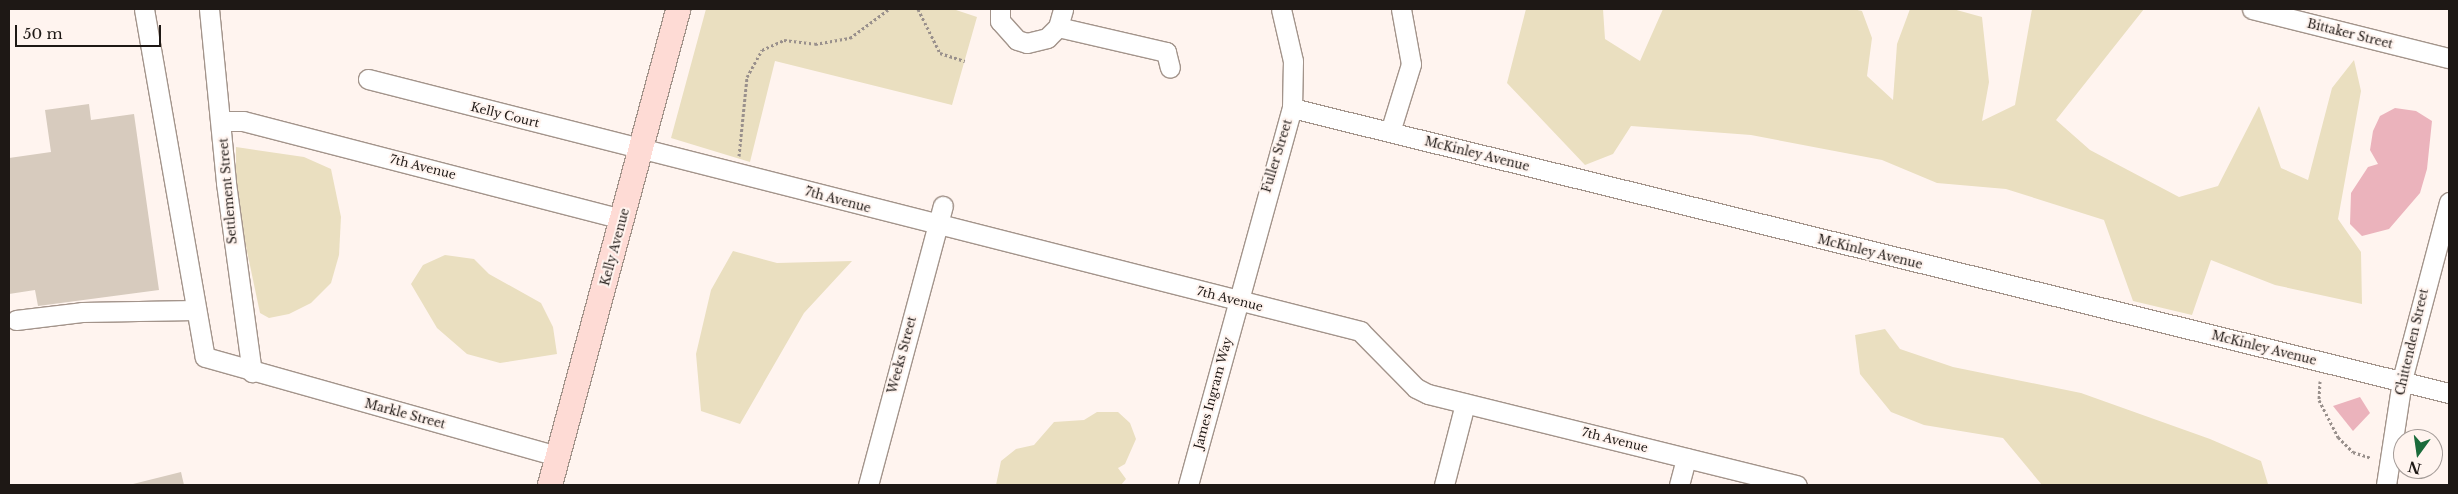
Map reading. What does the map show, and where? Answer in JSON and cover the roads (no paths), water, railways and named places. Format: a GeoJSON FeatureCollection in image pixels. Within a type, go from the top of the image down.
{"type":"FeatureCollection","features":[{"type":"Feature","properties":{"kind":"main road","name":"Kelly Avenue"},"geometry":{"type":"LineString","coordinates":[[550,485],[678,9]]}},
{"type":"Feature","properties":{"kind":"street"},"geometry":{"type":"LineString","coordinates":[[16,320],[82,312],[195,310],[144,9]]}},
{"type":"Feature","properties":{"kind":"street","name":"Settlement Street"},"geometry":{"type":"LineString","coordinates":[[209,9],[222,121],[227,193],[252,372]]}},
{"type":"Feature","properties":{"kind":"street"},"geometry":{"type":"LineString","coordinates":[[1000,9],[1000,21],[1017,40],[1047,38],[1058,27],[1063,9]]}},
{"type":"Feature","properties":{"kind":"street","name":"Fuller Street"},"geometry":{"type":"LineString","coordinates":[[1237,301],[1292,108],[1292,61],[1281,9]]}},
{"type":"Feature","properties":{"kind":"street"},"geometry":{"type":"LineString","coordinates":[[1390,132],[1411,64],[1401,9]]}},
{"type":"Feature","properties":{"kind":"street","name":"Bittaker Street"},"geometry":{"type":"LineString","coordinates":[[2252,9],[2449,58]]}},
{"type":"Feature","properties":{"kind":"street"},"geometry":{"type":"LineString","coordinates":[[1058,27],[1166,52],[1170,68]]}},
{"type":"Feature","properties":{"kind":"street","name":"Kelly Court"},"geometry":{"type":"LineString","coordinates":[[368,80],[641,150]]}},
{"type":"Feature","properties":{"kind":"street","name":"McKinley Avenue"},"geometry":{"type":"LineString","coordinates":[[1292,108],[2449,393]]}},
{"type":"Feature","properties":{"kind":"street","name":"7th Avenue"},"geometry":{"type":"LineString","coordinates":[[222,121],[243,121],[623,219]]}},
{"type":"Feature","properties":{"kind":"street","name":"7th Avenue"},"geometry":{"type":"LineString","coordinates":[[641,150],[1360,331],[1416,388],[1466,404],[1797,485]]}},
{"type":"Feature","properties":{"kind":"street","name":"Chittenden Street"},"geometry":{"type":"LineString","coordinates":[[2386,485],[2402,380],[2449,202]]}},
{"type":"Feature","properties":{"kind":"street","name":"Weeks Street"},"geometry":{"type":"LineString","coordinates":[[868,485],[943,206]]}},
{"type":"Feature","properties":{"kind":"street","name":"James Ingram Way"},"geometry":{"type":"LineString","coordinates":[[1188,485],[1237,301]]}},
{"type":"Feature","properties":{"kind":"street","name":"Markle Street"},"geometry":{"type":"LineString","coordinates":[[195,310],[205,357],[252,372],[557,456]]}},
{"type":"Feature","properties":{"kind":"street"},"geometry":{"type":"LineString","coordinates":[[1444,485],[1466,404]]}},
{"type":"Feature","properties":{"kind":"street"},"geometry":{"type":"LineString","coordinates":[[1679,485],[1686,458]]}}]}
